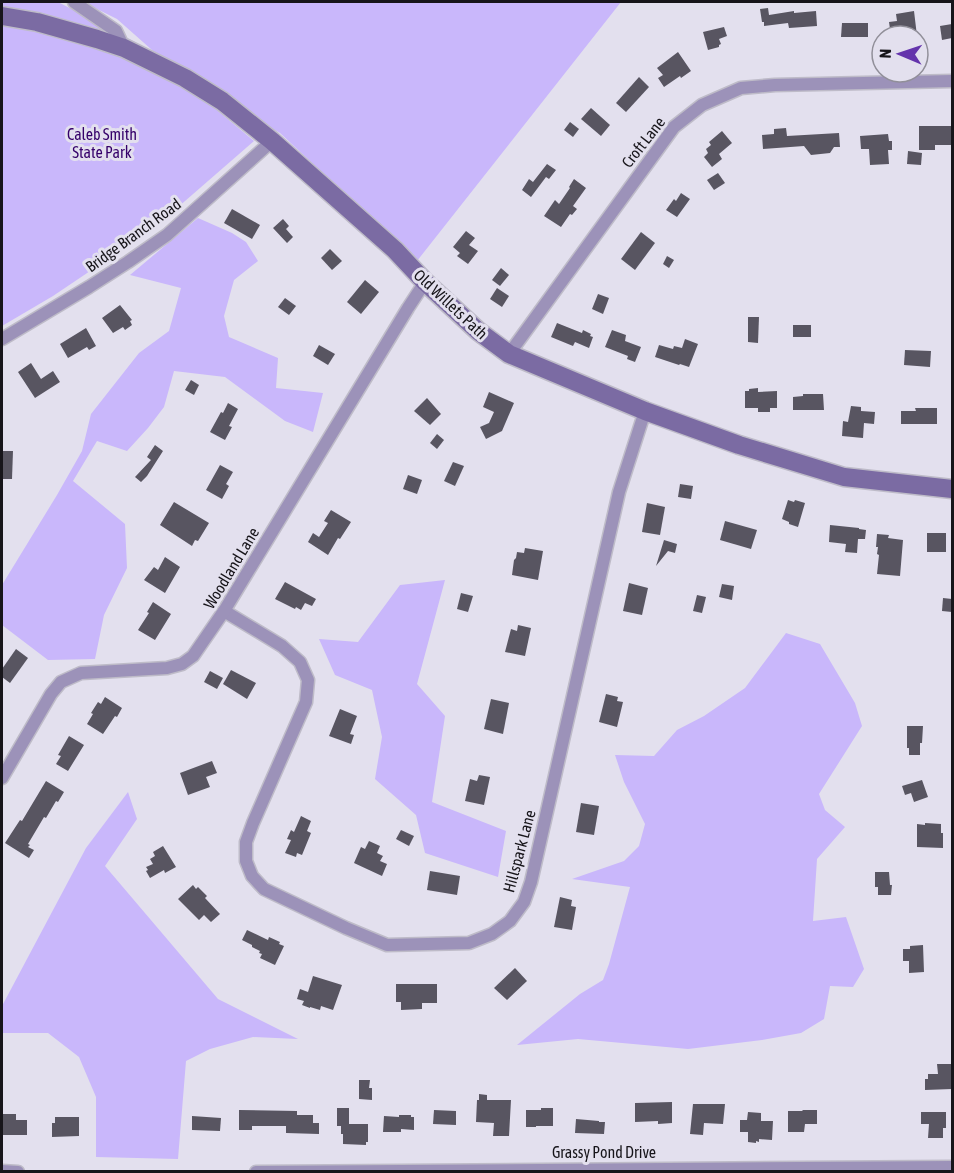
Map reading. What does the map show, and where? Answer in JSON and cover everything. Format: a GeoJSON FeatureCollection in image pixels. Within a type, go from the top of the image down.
{"type":"FeatureCollection","features":[{"type":"Feature","properties":{"kind":"main road","name":"Old Willets Path"},"geometry":{"type":"LineString","coordinates":[[2,16],[37,22],[124,48],[185,78],[207,92],[272,141],[395,250],[477,331],[509,354],[645,411],[736,444],[844,477],[952,489]]}},
{"type":"Feature","properties":{"kind":"street"},"geometry":{"type":"LineString","coordinates":[[74,2],[116,31],[124,48]]}},
{"type":"Feature","properties":{"kind":"street","name":"Croft Lane"},"geometry":{"type":"LineString","coordinates":[[509,354],[674,127],[702,105],[741,88],[952,81]]}},
{"type":"Feature","properties":{"kind":"street","name":"Bridge Branch Road"},"geometry":{"type":"LineString","coordinates":[[2,339],[89,287],[166,235],[272,141]]}},
{"type":"Feature","properties":{"kind":"street","name":"Woodland Lane"},"geometry":{"type":"LineString","coordinates":[[2,778],[51,694],[61,682],[81,673],[167,668],[182,664],[194,656],[224,611],[425,282]]}},
{"type":"Feature","properties":{"kind":"street","name":"Hillspark Lane"},"geometry":{"type":"LineString","coordinates":[[224,611],[282,645],[300,662],[308,680],[306,702],[246,842],[246,861],[252,876],[264,889],[387,945],[469,943],[492,934],[510,921],[524,902],[531,882],[619,492],[645,411]]}},
{"type":"Feature","properties":{"kind":"street","name":"Grassy Pond Drive"},"geometry":{"type":"LineString","coordinates":[[256,1172],[952,1167]]}},
{"type":"Feature","properties":{"kind":"street"},"geometry":{"type":"LineString","coordinates":[[2,1171],[18,1172]]}},
{"type":"Feature","properties":{"kind":"green space","name":"Caleb Smith State Park"},"geometry":{"type":"Polygon","coordinates":[[[2,2],[58,2],[135,42],[254,141],[154,228],[53,296],[2,326],[2,2]]]}},
{"type":"Feature","properties":{"kind":"green space"},"geometry":{"type":"Polygon","coordinates":[[[83,2],[621,2],[417,261],[280,133],[152,50],[117,19],[83,2]]]}},
{"type":"Feature","properties":{"kind":"green space"},"geometry":{"type":"Polygon","coordinates":[[[198,218],[246,242],[258,261],[234,280],[224,316],[229,337],[278,358],[276,388],[323,393],[313,432],[285,421],[225,377],[174,371],[164,407],[127,451],[97,441],[73,481],[125,524],[127,568],[104,615],[95,659],[48,660],[2,625],[2,585],[82,451],[91,414],[139,353],[169,331],[181,288],[130,275],[198,218]]]}},
{"type":"Feature","properties":{"kind":"green space"},"geometry":{"type":"Polygon","coordinates":[[[445,580],[417,684],[445,716],[432,802],[506,831],[498,877],[425,853],[416,815],[375,779],[382,737],[372,690],[335,675],[319,639],[358,642],[400,585],[445,580]]]}},
{"type":"Feature","properties":{"kind":"green space"},"geometry":{"type":"Polygon","coordinates":[[[786,633],[820,644],[855,703],[862,726],[819,794],[825,810],[845,827],[817,859],[813,921],[846,917],[864,969],[853,987],[830,986],[824,1019],[801,1033],[762,1040],[688,1049],[578,1039],[517,1045],[580,994],[603,980],[609,964],[630,887],[572,879],[624,861],[639,846],[645,824],[624,782],[615,755],[654,756],[677,730],[704,716],[745,688],[786,633]]]}},
{"type":"Feature","properties":{"kind":"green space"},"geometry":{"type":"Polygon","coordinates":[[[128,792],[137,819],[105,866],[218,999],[298,1039],[253,1037],[210,1049],[186,1061],[178,1159],[96,1157],[96,1097],[79,1057],[48,1033],[2,1033],[2,1006],[86,848],[128,792]]]}},
{"type":"Feature","properties":{"kind":"building"},"geometry":{"type":"Polygon","coordinates":[[[768,8],[769,15],[794,11],[794,13],[816,11],[817,26],[789,28],[788,23],[764,26],[760,9],[768,8]]]}},
{"type":"Feature","properties":{"kind":"building"},"geometry":{"type":"Polygon","coordinates":[[[914,11],[916,24],[889,24],[889,22],[897,21],[896,14],[914,11]]]}},
{"type":"Feature","properties":{"kind":"building"},"geometry":{"type":"Polygon","coordinates":[[[842,23],[868,23],[868,37],[841,37],[842,23]]]}},
{"type":"Feature","properties":{"kind":"building"},"geometry":{"type":"Polygon","coordinates":[[[952,24],[952,38],[942,40],[940,26],[952,24]]]}},
{"type":"Feature","properties":{"kind":"building"},"geometry":{"type":"Polygon","coordinates":[[[724,27],[727,36],[719,39],[721,44],[719,47],[708,50],[703,32],[724,27]]]}},
{"type":"Feature","properties":{"kind":"building"},"geometry":{"type":"Polygon","coordinates":[[[678,52],[691,71],[664,87],[658,78],[663,75],[657,68],[678,52]]]}},
{"type":"Feature","properties":{"kind":"building"},"geometry":{"type":"Polygon","coordinates":[[[639,77],[649,87],[626,112],[616,103],[639,77]]]}},
{"type":"Feature","properties":{"kind":"building"},"geometry":{"type":"Polygon","coordinates":[[[591,108],[610,125],[601,136],[581,119],[591,108]]]}},
{"type":"Feature","properties":{"kind":"building"},"geometry":{"type":"Polygon","coordinates":[[[570,122],[579,129],[573,137],[564,130],[570,122]]]}},
{"type":"Feature","properties":{"kind":"building"},"geometry":{"type":"Polygon","coordinates":[[[919,126],[952,126],[952,145],[935,145],[935,150],[919,150],[919,126]]]}},
{"type":"Feature","properties":{"kind":"building"},"geometry":{"type":"Polygon","coordinates":[[[786,128],[787,136],[839,133],[840,147],[834,147],[830,153],[811,155],[804,146],[763,149],[762,135],[774,134],[774,129],[786,128]]]}},
{"type":"Feature","properties":{"kind":"building"},"geometry":{"type":"Polygon","coordinates":[[[722,131],[732,143],[719,154],[722,159],[712,167],[704,157],[708,153],[706,149],[711,145],[709,142],[722,131]]]}},
{"type":"Feature","properties":{"kind":"building"},"geometry":{"type":"Polygon","coordinates":[[[888,134],[889,141],[892,141],[892,150],[888,150],[889,164],[870,165],[869,149],[861,149],[860,136],[888,134]]]}},
{"type":"Feature","properties":{"kind":"building"},"geometry":{"type":"Polygon","coordinates":[[[908,151],[922,153],[921,165],[907,164],[908,151]]]}},
{"type":"Feature","properties":{"kind":"building"},"geometry":{"type":"Polygon","coordinates":[[[547,164],[556,170],[549,179],[546,177],[531,197],[522,190],[529,179],[533,182],[547,164]]]}},
{"type":"Feature","properties":{"kind":"building"},"geometry":{"type":"Polygon","coordinates":[[[718,173],[725,183],[714,190],[707,180],[718,173]]]}},
{"type":"Feature","properties":{"kind":"building"},"geometry":{"type":"Polygon","coordinates":[[[574,179],[586,188],[573,206],[577,209],[572,215],[570,214],[561,227],[544,216],[555,200],[559,204],[574,179]]]}},
{"type":"Feature","properties":{"kind":"building"},"geometry":{"type":"Polygon","coordinates":[[[681,193],[690,199],[677,217],[666,210],[681,193]]]}},
{"type":"Feature","properties":{"kind":"building"},"geometry":{"type":"Polygon","coordinates":[[[232,209],[260,225],[252,239],[224,223],[232,209]]]}},
{"type":"Feature","properties":{"kind":"building"},"geometry":{"type":"Polygon","coordinates":[[[283,219],[289,226],[286,229],[293,237],[287,243],[273,228],[283,219]]]}},
{"type":"Feature","properties":{"kind":"building"},"geometry":{"type":"Polygon","coordinates":[[[466,231],[475,238],[469,245],[478,251],[468,264],[457,256],[460,253],[453,247],[466,231]]]}},
{"type":"Feature","properties":{"kind":"building"},"geometry":{"type":"Polygon","coordinates":[[[641,232],[655,243],[635,270],[621,259],[641,232]]]}},
{"type":"Feature","properties":{"kind":"building"},"geometry":{"type":"Polygon","coordinates":[[[330,249],[342,261],[332,270],[321,258],[330,249]]]}},
{"type":"Feature","properties":{"kind":"building"},"geometry":{"type":"Polygon","coordinates":[[[667,256],[674,260],[669,268],[663,264],[667,256]]]}},
{"type":"Feature","properties":{"kind":"building"},"geometry":{"type":"Polygon","coordinates":[[[501,268],[509,275],[500,286],[492,280],[501,268]]]}},
{"type":"Feature","properties":{"kind":"building"},"geometry":{"type":"Polygon","coordinates":[[[365,280],[379,292],[361,314],[347,302],[365,280]]]}},
{"type":"Feature","properties":{"kind":"building"},"geometry":{"type":"Polygon","coordinates":[[[497,288],[509,296],[502,307],[490,299],[497,288]]]}},
{"type":"Feature","properties":{"kind":"building"},"geometry":{"type":"Polygon","coordinates":[[[598,294],[609,298],[603,314],[592,309],[598,294]]]}},
{"type":"Feature","properties":{"kind":"building"},"geometry":{"type":"Polygon","coordinates":[[[285,298],[296,306],[289,315],[278,307],[285,298]]]}},
{"type":"Feature","properties":{"kind":"building"},"geometry":{"type":"Polygon","coordinates":[[[120,305],[132,320],[130,321],[132,325],[125,330],[123,327],[113,333],[102,318],[120,305]]]}},
{"type":"Feature","properties":{"kind":"building"},"geometry":{"type":"Polygon","coordinates":[[[748,317],[759,317],[758,343],[748,342],[748,317]]]}},
{"type":"Feature","properties":{"kind":"building"},"geometry":{"type":"Polygon","coordinates":[[[557,323],[582,333],[583,330],[591,334],[590,336],[593,337],[589,348],[575,342],[573,346],[551,337],[557,323]]]}},
{"type":"Feature","properties":{"kind":"building"},"geometry":{"type":"Polygon","coordinates":[[[793,325],[811,325],[811,337],[793,337],[793,325]]]}},
{"type":"Feature","properties":{"kind":"building"},"geometry":{"type":"Polygon","coordinates":[[[86,328],[96,346],[89,350],[87,347],[68,358],[60,344],[86,328]]]}},
{"type":"Feature","properties":{"kind":"building"},"geometry":{"type":"Polygon","coordinates":[[[612,330],[626,335],[625,341],[641,347],[635,362],[627,359],[628,356],[605,347],[612,330]]]}},
{"type":"Feature","properties":{"kind":"building"},"geometry":{"type":"Polygon","coordinates":[[[685,339],[698,344],[689,367],[655,357],[659,345],[673,349],[674,346],[682,348],[685,339]]]}},
{"type":"Feature","properties":{"kind":"building"},"geometry":{"type":"Polygon","coordinates":[[[319,345],[335,354],[328,365],[313,356],[319,345]]]}},
{"type":"Feature","properties":{"kind":"building"},"geometry":{"type":"Polygon","coordinates":[[[905,350],[931,351],[930,367],[904,365],[905,350]]]}},
{"type":"Feature","properties":{"kind":"building"},"geometry":{"type":"Polygon","coordinates":[[[31,363],[41,379],[53,371],[60,382],[35,398],[18,372],[31,363]]]}},
{"type":"Feature","properties":{"kind":"building"},"geometry":{"type":"Polygon","coordinates":[[[191,380],[199,385],[194,395],[185,390],[191,380]]]}},
{"type":"Feature","properties":{"kind":"building"},"geometry":{"type":"Polygon","coordinates":[[[758,388],[758,392],[777,391],[777,408],[770,408],[770,412],[758,412],[758,408],[745,408],[745,391],[758,388]]]}},
{"type":"Feature","properties":{"kind":"building"},"geometry":{"type":"Polygon","coordinates":[[[489,392],[514,403],[502,431],[486,439],[480,427],[489,423],[494,412],[483,407],[489,392]]]}},
{"type":"Feature","properties":{"kind":"building"},"geometry":{"type":"Polygon","coordinates":[[[803,394],[823,394],[824,410],[793,410],[793,397],[803,396],[803,394]]]}},
{"type":"Feature","properties":{"kind":"building"},"geometry":{"type":"Polygon","coordinates":[[[427,398],[441,414],[430,425],[414,411],[427,398]]]}},
{"type":"Feature","properties":{"kind":"building"},"geometry":{"type":"Polygon","coordinates":[[[228,403],[238,409],[225,440],[210,432],[228,403]]]}},
{"type":"Feature","properties":{"kind":"building"},"geometry":{"type":"Polygon","coordinates":[[[851,406],[861,407],[861,411],[875,412],[874,424],[864,423],[863,438],[842,436],[843,421],[848,422],[851,406]]]}},
{"type":"Feature","properties":{"kind":"building"},"geometry":{"type":"Polygon","coordinates":[[[915,408],[937,408],[937,424],[901,424],[901,411],[916,411],[915,408]]]}},
{"type":"Feature","properties":{"kind":"building"},"geometry":{"type":"Polygon","coordinates":[[[437,434],[444,440],[437,449],[430,443],[437,434]]]}},
{"type":"Feature","properties":{"kind":"building"},"geometry":{"type":"Polygon","coordinates":[[[155,445],[163,451],[141,482],[135,477],[151,460],[147,457],[155,445]]]}},
{"type":"Feature","properties":{"kind":"building"},"geometry":{"type":"Polygon","coordinates":[[[2,451],[13,451],[12,479],[2,479],[2,451]]]}},
{"type":"Feature","properties":{"kind":"building"},"geometry":{"type":"Polygon","coordinates":[[[453,462],[464,466],[455,486],[444,481],[453,462]]]}},
{"type":"Feature","properties":{"kind":"building"},"geometry":{"type":"Polygon","coordinates":[[[220,465],[233,472],[226,484],[229,486],[222,499],[206,490],[220,465]]]}},
{"type":"Feature","properties":{"kind":"building"},"geometry":{"type":"Polygon","coordinates":[[[408,475],[422,480],[417,494],[403,489],[408,475]]]}},
{"type":"Feature","properties":{"kind":"building"},"geometry":{"type":"Polygon","coordinates":[[[680,484],[693,486],[691,499],[678,497],[680,484]]]}},
{"type":"Feature","properties":{"kind":"building"},"geometry":{"type":"Polygon","coordinates":[[[788,500],[805,503],[798,527],[782,519],[788,500]]]}},
{"type":"Feature","properties":{"kind":"building"},"geometry":{"type":"Polygon","coordinates":[[[174,502],[209,523],[198,541],[195,540],[192,546],[160,525],[174,502]]]}},
{"type":"Feature","properties":{"kind":"building"},"geometry":{"type":"Polygon","coordinates":[[[647,503],[665,507],[660,535],[642,532],[647,503]]]}},
{"type":"Feature","properties":{"kind":"building"},"geometry":{"type":"Polygon","coordinates":[[[331,510],[351,522],[328,555],[308,542],[313,533],[319,537],[328,523],[324,521],[331,510]]]}},
{"type":"Feature","properties":{"kind":"building"},"geometry":{"type":"Polygon","coordinates":[[[725,521],[757,530],[751,549],[720,540],[725,521]]]}},
{"type":"Feature","properties":{"kind":"building"},"geometry":{"type":"Polygon","coordinates":[[[830,525],[866,530],[865,539],[858,539],[857,553],[845,552],[846,544],[829,542],[830,525]]]}},
{"type":"Feature","properties":{"kind":"building"},"geometry":{"type":"Polygon","coordinates":[[[927,533],[946,533],[946,552],[927,552],[927,533]]]}},
{"type":"Feature","properties":{"kind":"building"},"geometry":{"type":"Polygon","coordinates":[[[877,534],[903,540],[900,576],[877,574],[879,555],[877,554],[878,547],[876,547],[877,534]]]}},
{"type":"Feature","properties":{"kind":"building"},"geometry":{"type":"Polygon","coordinates":[[[664,540],[677,544],[675,553],[668,551],[656,566],[664,540]]]}},
{"type":"Feature","properties":{"kind":"building"},"geometry":{"type":"Polygon","coordinates":[[[525,548],[543,551],[538,580],[512,575],[517,552],[524,553],[525,548]]]}},
{"type":"Feature","properties":{"kind":"building"},"geometry":{"type":"Polygon","coordinates":[[[165,557],[180,567],[165,593],[144,580],[154,567],[158,570],[165,557]]]}},
{"type":"Feature","properties":{"kind":"building"},"geometry":{"type":"Polygon","coordinates":[[[285,582],[316,599],[312,606],[305,603],[301,610],[296,607],[295,609],[275,599],[285,582]]]}},
{"type":"Feature","properties":{"kind":"building"},"geometry":{"type":"Polygon","coordinates":[[[629,583],[648,588],[642,615],[623,611],[629,583]]]}},
{"type":"Feature","properties":{"kind":"building"},"geometry":{"type":"Polygon","coordinates":[[[722,584],[734,586],[732,600],[719,597],[722,584]]]}},
{"type":"Feature","properties":{"kind":"building"},"geometry":{"type":"Polygon","coordinates":[[[461,593],[473,596],[468,612],[457,609],[461,593]]]}},
{"type":"Feature","properties":{"kind":"building"},"geometry":{"type":"Polygon","coordinates":[[[697,595],[706,597],[702,613],[693,611],[697,595]]]}},
{"type":"Feature","properties":{"kind":"building"},"geometry":{"type":"Polygon","coordinates":[[[943,598],[952,599],[952,612],[942,611],[943,598]]]}},
{"type":"Feature","properties":{"kind":"building"},"geometry":{"type":"Polygon","coordinates":[[[153,602],[171,614],[155,640],[138,630],[153,602]]]}},
{"type":"Feature","properties":{"kind":"building"},"geometry":{"type":"Polygon","coordinates":[[[518,625],[531,628],[525,656],[505,652],[511,629],[517,631],[518,625]]]}},
{"type":"Feature","properties":{"kind":"building"},"geometry":{"type":"Polygon","coordinates":[[[16,649],[28,658],[10,683],[2,677],[2,669],[16,649]]]}},
{"type":"Feature","properties":{"kind":"building"},"geometry":{"type":"Polygon","coordinates":[[[231,670],[256,683],[247,699],[223,684],[231,670]]]}},
{"type":"Feature","properties":{"kind":"building"},"geometry":{"type":"Polygon","coordinates":[[[210,671],[223,678],[217,689],[204,682],[210,671]]]}},
{"type":"Feature","properties":{"kind":"building"},"geometry":{"type":"Polygon","coordinates":[[[606,694],[618,697],[617,701],[623,702],[617,727],[599,722],[606,694]]]}},
{"type":"Feature","properties":{"kind":"building"},"geometry":{"type":"Polygon","coordinates":[[[105,697],[122,708],[103,734],[87,724],[98,702],[101,704],[105,697]]]}},
{"type":"Feature","properties":{"kind":"building"},"geometry":{"type":"Polygon","coordinates":[[[491,699],[509,703],[503,734],[484,729],[491,699]]]}},
{"type":"Feature","properties":{"kind":"building"},"geometry":{"type":"Polygon","coordinates":[[[340,709],[357,716],[350,734],[354,735],[351,744],[329,736],[340,709]]]}},
{"type":"Feature","properties":{"kind":"building"},"geometry":{"type":"Polygon","coordinates":[[[907,726],[923,726],[920,755],[909,755],[907,726]]]}},
{"type":"Feature","properties":{"kind":"building"},"geometry":{"type":"Polygon","coordinates":[[[69,736],[84,745],[68,771],[56,764],[61,756],[58,755],[69,736]]]}},
{"type":"Feature","properties":{"kind":"building"},"geometry":{"type":"Polygon","coordinates":[[[212,761],[217,773],[206,777],[210,787],[188,795],[180,773],[212,761]]]}},
{"type":"Feature","properties":{"kind":"building"},"geometry":{"type":"Polygon","coordinates":[[[479,775],[490,777],[484,805],[465,801],[470,779],[477,781],[479,775]]]}},
{"type":"Feature","properties":{"kind":"building"},"geometry":{"type":"Polygon","coordinates":[[[922,780],[928,797],[914,802],[911,793],[905,795],[902,786],[922,780]]]}},
{"type":"Feature","properties":{"kind":"building"},"geometry":{"type":"Polygon","coordinates":[[[46,781],[64,792],[46,818],[44,817],[28,844],[30,845],[28,847],[34,850],[29,858],[5,843],[20,820],[22,821],[46,781]]]}},
{"type":"Feature","properties":{"kind":"building"},"geometry":{"type":"Polygon","coordinates":[[[581,803],[599,806],[594,835],[576,832],[581,803]]]}},
{"type":"Feature","properties":{"kind":"building"},"geometry":{"type":"Polygon","coordinates":[[[301,816],[311,821],[307,831],[311,833],[302,855],[297,853],[296,857],[285,853],[291,840],[287,839],[291,830],[294,832],[301,816]]]}},
{"type":"Feature","properties":{"kind":"building"},"geometry":{"type":"Polygon","coordinates":[[[925,823],[941,824],[943,848],[917,847],[917,824],[925,825],[925,823]]]}},
{"type":"Feature","properties":{"kind":"building"},"geometry":{"type":"Polygon","coordinates":[[[401,830],[414,836],[409,846],[396,839],[401,830]]]}},
{"type":"Feature","properties":{"kind":"building"},"geometry":{"type":"Polygon","coordinates":[[[369,841],[380,846],[377,853],[383,856],[380,861],[387,864],[382,876],[354,863],[361,847],[365,849],[369,841]]]}},
{"type":"Feature","properties":{"kind":"building"},"geometry":{"type":"Polygon","coordinates":[[[163,846],[176,867],[165,873],[164,870],[150,878],[146,867],[153,864],[150,859],[155,856],[153,852],[163,846]]]}},
{"type":"Feature","properties":{"kind":"building"},"geometry":{"type":"Polygon","coordinates":[[[430,871],[460,876],[457,895],[427,890],[430,871]]]}},
{"type":"Feature","properties":{"kind":"building"},"geometry":{"type":"Polygon","coordinates":[[[875,872],[889,872],[890,885],[892,885],[891,895],[878,895],[878,887],[875,887],[875,872]]]}},
{"type":"Feature","properties":{"kind":"building"},"geometry":{"type":"Polygon","coordinates":[[[193,885],[207,896],[205,898],[220,914],[211,922],[204,915],[199,920],[178,899],[193,885]]]}},
{"type":"Feature","properties":{"kind":"building"},"geometry":{"type":"Polygon","coordinates":[[[560,897],[572,900],[571,906],[576,907],[572,930],[554,927],[560,897]]]}},
{"type":"Feature","properties":{"kind":"building"},"geometry":{"type":"Polygon","coordinates":[[[247,930],[268,940],[269,937],[284,946],[275,965],[260,958],[262,954],[259,953],[260,951],[242,940],[247,930]]]}},
{"type":"Feature","properties":{"kind":"building"},"geometry":{"type":"Polygon","coordinates":[[[923,945],[924,972],[909,973],[909,961],[903,961],[903,949],[923,945]]]}},
{"type":"Feature","properties":{"kind":"building"},"geometry":{"type":"Polygon","coordinates":[[[515,968],[527,981],[507,1000],[494,988],[515,968]]]}},
{"type":"Feature","properties":{"kind":"building"},"geometry":{"type":"Polygon","coordinates":[[[313,976],[342,985],[333,1010],[321,1006],[320,1010],[310,1008],[302,1005],[304,1001],[297,999],[300,989],[308,992],[313,976]]]}},
{"type":"Feature","properties":{"kind":"building"},"geometry":{"type":"Polygon","coordinates":[[[396,984],[437,984],[437,1003],[422,1003],[422,1009],[401,1010],[401,1002],[396,1002],[396,984]]]}},
{"type":"Feature","properties":{"kind":"building"},"geometry":{"type":"Polygon","coordinates":[[[937,1064],[951,1064],[952,1089],[925,1090],[925,1079],[928,1079],[928,1074],[938,1074],[937,1064]]]}},
{"type":"Feature","properties":{"kind":"building"},"geometry":{"type":"Polygon","coordinates":[[[359,1080],[370,1080],[372,1100],[359,1099],[359,1080]]]}},
{"type":"Feature","properties":{"kind":"building"},"geometry":{"type":"Polygon","coordinates":[[[479,1094],[487,1095],[487,1100],[511,1100],[509,1136],[493,1136],[494,1123],[476,1122],[479,1094]]]}},
{"type":"Feature","properties":{"kind":"building"},"geometry":{"type":"Polygon","coordinates":[[[672,1102],[672,1123],[635,1122],[635,1103],[672,1102]]]}},
{"type":"Feature","properties":{"kind":"building"},"geometry":{"type":"Polygon","coordinates":[[[693,1104],[725,1104],[723,1124],[704,1123],[703,1135],[690,1134],[693,1104]]]}},
{"type":"Feature","properties":{"kind":"building"},"geometry":{"type":"Polygon","coordinates":[[[337,1108],[349,1108],[349,1124],[368,1124],[366,1145],[343,1144],[341,1126],[337,1126],[337,1108]]]}},
{"type":"Feature","properties":{"kind":"building"},"geometry":{"type":"Polygon","coordinates":[[[541,1108],[553,1108],[553,1126],[526,1127],[526,1110],[541,1110],[541,1108]]]}},
{"type":"Feature","properties":{"kind":"building"},"geometry":{"type":"Polygon","coordinates":[[[239,1110],[297,1111],[297,1115],[313,1115],[313,1123],[319,1123],[319,1134],[286,1133],[286,1126],[252,1126],[252,1130],[239,1130],[239,1110]]]}},
{"type":"Feature","properties":{"kind":"building"},"geometry":{"type":"Polygon","coordinates":[[[434,1110],[456,1111],[456,1125],[433,1124],[434,1110]]]}},
{"type":"Feature","properties":{"kind":"building"},"geometry":{"type":"Polygon","coordinates":[[[817,1110],[817,1124],[805,1124],[804,1132],[788,1132],[788,1111],[817,1110]]]}},
{"type":"Feature","properties":{"kind":"building"},"geometry":{"type":"Polygon","coordinates":[[[748,1112],[761,1113],[761,1121],[773,1121],[772,1140],[759,1139],[756,1143],[748,1142],[748,1132],[740,1132],[740,1120],[747,1120],[748,1112]]]}},
{"type":"Feature","properties":{"kind":"building"},"geometry":{"type":"Polygon","coordinates":[[[921,1112],[946,1112],[946,1128],[943,1128],[943,1138],[928,1138],[929,1124],[921,1124],[921,1112]]]}},
{"type":"Feature","properties":{"kind":"building"},"geometry":{"type":"Polygon","coordinates":[[[3,1114],[16,1114],[16,1120],[27,1120],[27,1135],[3,1135],[3,1114]]]}},
{"type":"Feature","properties":{"kind":"building"},"geometry":{"type":"Polygon","coordinates":[[[399,1115],[414,1117],[414,1130],[401,1129],[401,1132],[383,1132],[384,1116],[399,1117],[399,1115]]]}},
{"type":"Feature","properties":{"kind":"building"},"geometry":{"type":"Polygon","coordinates":[[[192,1116],[221,1118],[220,1131],[192,1130],[192,1116]]]}},
{"type":"Feature","properties":{"kind":"building"},"geometry":{"type":"Polygon","coordinates":[[[55,1117],[79,1117],[79,1136],[52,1137],[52,1123],[55,1123],[55,1117]]]}},
{"type":"Feature","properties":{"kind":"building"},"geometry":{"type":"Polygon","coordinates":[[[576,1119],[605,1122],[604,1134],[575,1133],[576,1119]]]}}]}
